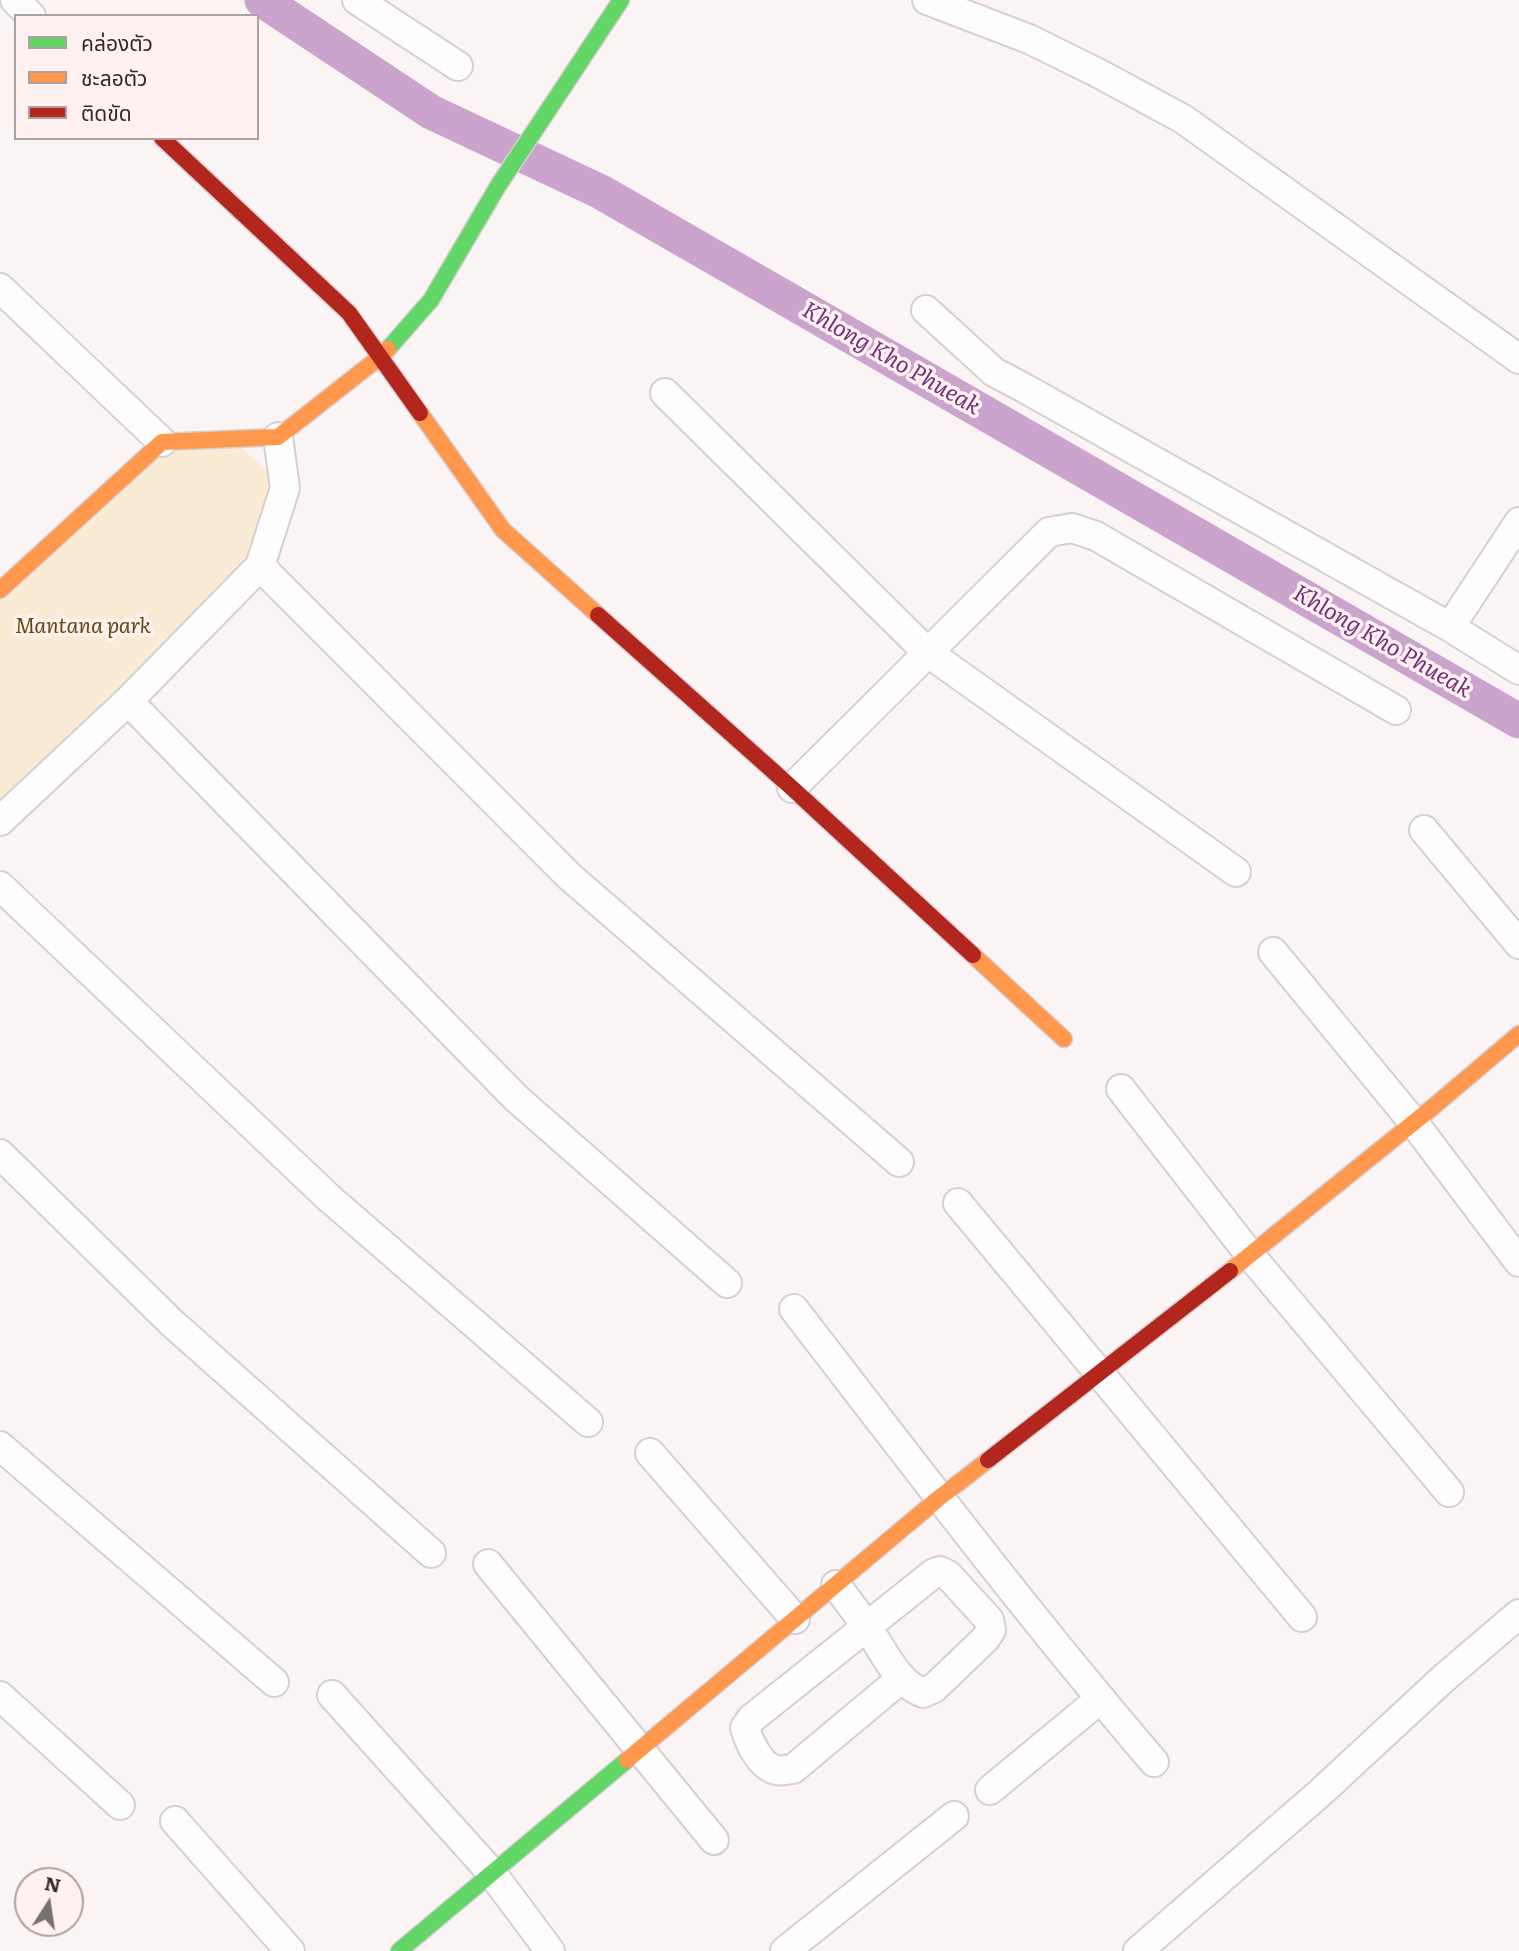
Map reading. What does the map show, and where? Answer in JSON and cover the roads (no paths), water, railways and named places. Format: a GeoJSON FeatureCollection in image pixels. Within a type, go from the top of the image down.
{"type":"FeatureCollection","features":[{"type":"Feature","properties":{"kind":"street"},"geometry":{"type":"LineString","coordinates":[[15,0],[29,14]]}},
{"type":"Feature","properties":{"kind":"street"},"geometry":{"type":"LineString","coordinates":[[356,0],[458,66]]}},
{"type":"Feature","properties":{"kind":"street"},"geometry":{"type":"LineString","coordinates":[[1,586],[162,442],[278,437],[380,358],[431,300],[498,186],[621,0]]}},
{"type":"Feature","properties":{"kind":"street"},"geometry":{"type":"LineString","coordinates":[[927,0],[1029,39],[1183,119],[1519,359]]}},
{"type":"Feature","properties":{"kind":"street"},"geometry":{"type":"LineString","coordinates":[[164,140],[349,313],[503,530],[792,788],[1064,1039]]}},
{"type":"Feature","properties":{"kind":"street"},"geometry":{"type":"LineString","coordinates":[[0,288],[162,442]]}},
{"type":"Feature","properties":{"kind":"street"},"geometry":{"type":"LineString","coordinates":[[926,310],[994,372],[1450,627],[1519,670]]}},
{"type":"Feature","properties":{"kind":"street"},"geometry":{"type":"LineString","coordinates":[[665,393],[927,653],[1237,872]]}},
{"type":"Feature","properties":{"kind":"street"},"geometry":{"type":"LineString","coordinates":[[0,821],[128,701],[260,566],[285,488],[278,437]]}},
{"type":"Feature","properties":{"kind":"street"},"geometry":{"type":"LineString","coordinates":[[1450,627],[1519,522]]}},
{"type":"Feature","properties":{"kind":"street"},"geometry":{"type":"LineString","coordinates":[[792,788],[1049,532],[1072,528],[1097,536],[1396,710]]}},
{"type":"Feature","properties":{"kind":"street"},"geometry":{"type":"LineString","coordinates":[[260,566],[569,876],[899,1162]]}},
{"type":"Feature","properties":{"kind":"street"},"geometry":{"type":"LineString","coordinates":[[128,701],[516,1098],[727,1283]]}},
{"type":"Feature","properties":{"kind":"street"},"geometry":{"type":"LineString","coordinates":[[1424,830],[1519,944]]}},
{"type":"Feature","properties":{"kind":"street"},"geometry":{"type":"LineString","coordinates":[[0,886],[329,1198],[588,1422]]}},
{"type":"Feature","properties":{"kind":"street"},"geometry":{"type":"LineString","coordinates":[[1273,952],[1414,1123],[1519,1262]]}},
{"type":"Feature","properties":{"kind":"street"},"geometry":{"type":"LineString","coordinates":[[399,1951],[939,1498],[1250,1255],[1414,1123],[1519,1034]]}},
{"type":"Feature","properties":{"kind":"street"},"geometry":{"type":"LineString","coordinates":[[1121,1089],[1250,1255],[1449,1492]]}},
{"type":"Feature","properties":{"kind":"street"},"geometry":{"type":"LineString","coordinates":[[0,1154],[172,1323],[431,1553]]}},
{"type":"Feature","properties":{"kind":"street"},"geometry":{"type":"LineString","coordinates":[[958,1203],[1302,1617]]}},
{"type":"Feature","properties":{"kind":"street"},"geometry":{"type":"LineString","coordinates":[[794,1308],[939,1498],[1154,1762]]}},
{"type":"Feature","properties":{"kind":"street"},"geometry":{"type":"LineString","coordinates":[[0,1446],[274,1682]]}},
{"type":"Feature","properties":{"kind":"street"},"geometry":{"type":"LineString","coordinates":[[650,1453],[795,1619]]}},
{"type":"Feature","properties":{"kind":"street"},"geometry":{"type":"LineString","coordinates":[[488,1564],[714,1840]]}},
{"type":"Feature","properties":{"kind":"street"},"geometry":{"type":"LineString","coordinates":[[836,1585],[867,1627],[902,1678],[923,1693],[934,1688],[991,1630],[989,1620],[948,1575],[940,1571],[934,1573],[867,1627],[751,1719],[745,1728],[748,1738],[763,1761],[776,1770],[793,1769],[902,1678]]}},
{"type":"Feature","properties":{"kind":"street"},"geometry":{"type":"LineString","coordinates":[[1138,1951],[1320,1793],[1444,1678],[1519,1614]]}},
{"type":"Feature","properties":{"kind":"street"},"geometry":{"type":"LineString","coordinates":[[332,1695],[491,1872],[550,1951]]}},
{"type":"Feature","properties":{"kind":"street"},"geometry":{"type":"LineString","coordinates":[[0,1696],[120,1805]]}},
{"type":"Feature","properties":{"kind":"street"},"geometry":{"type":"LineString","coordinates":[[990,1790],[1100,1699]]}},
{"type":"Feature","properties":{"kind":"street"},"geometry":{"type":"LineString","coordinates":[[785,1951],[954,1816]]}},
{"type":"Feature","properties":{"kind":"street"},"geometry":{"type":"LineString","coordinates":[[175,1821],[290,1951]]}},
{"type":"Feature","properties":{"kind":"waterway","name":"Khlong Kho Phueak"},"geometry":{"type":"LineString","coordinates":[[262,0],[431,112],[601,192],[1519,721]]}},
{"type":"Feature","properties":{"kind":"park label","name":"Mantana park"},"geometry":{"type":"Point","coordinates":[83,627]}}]}
